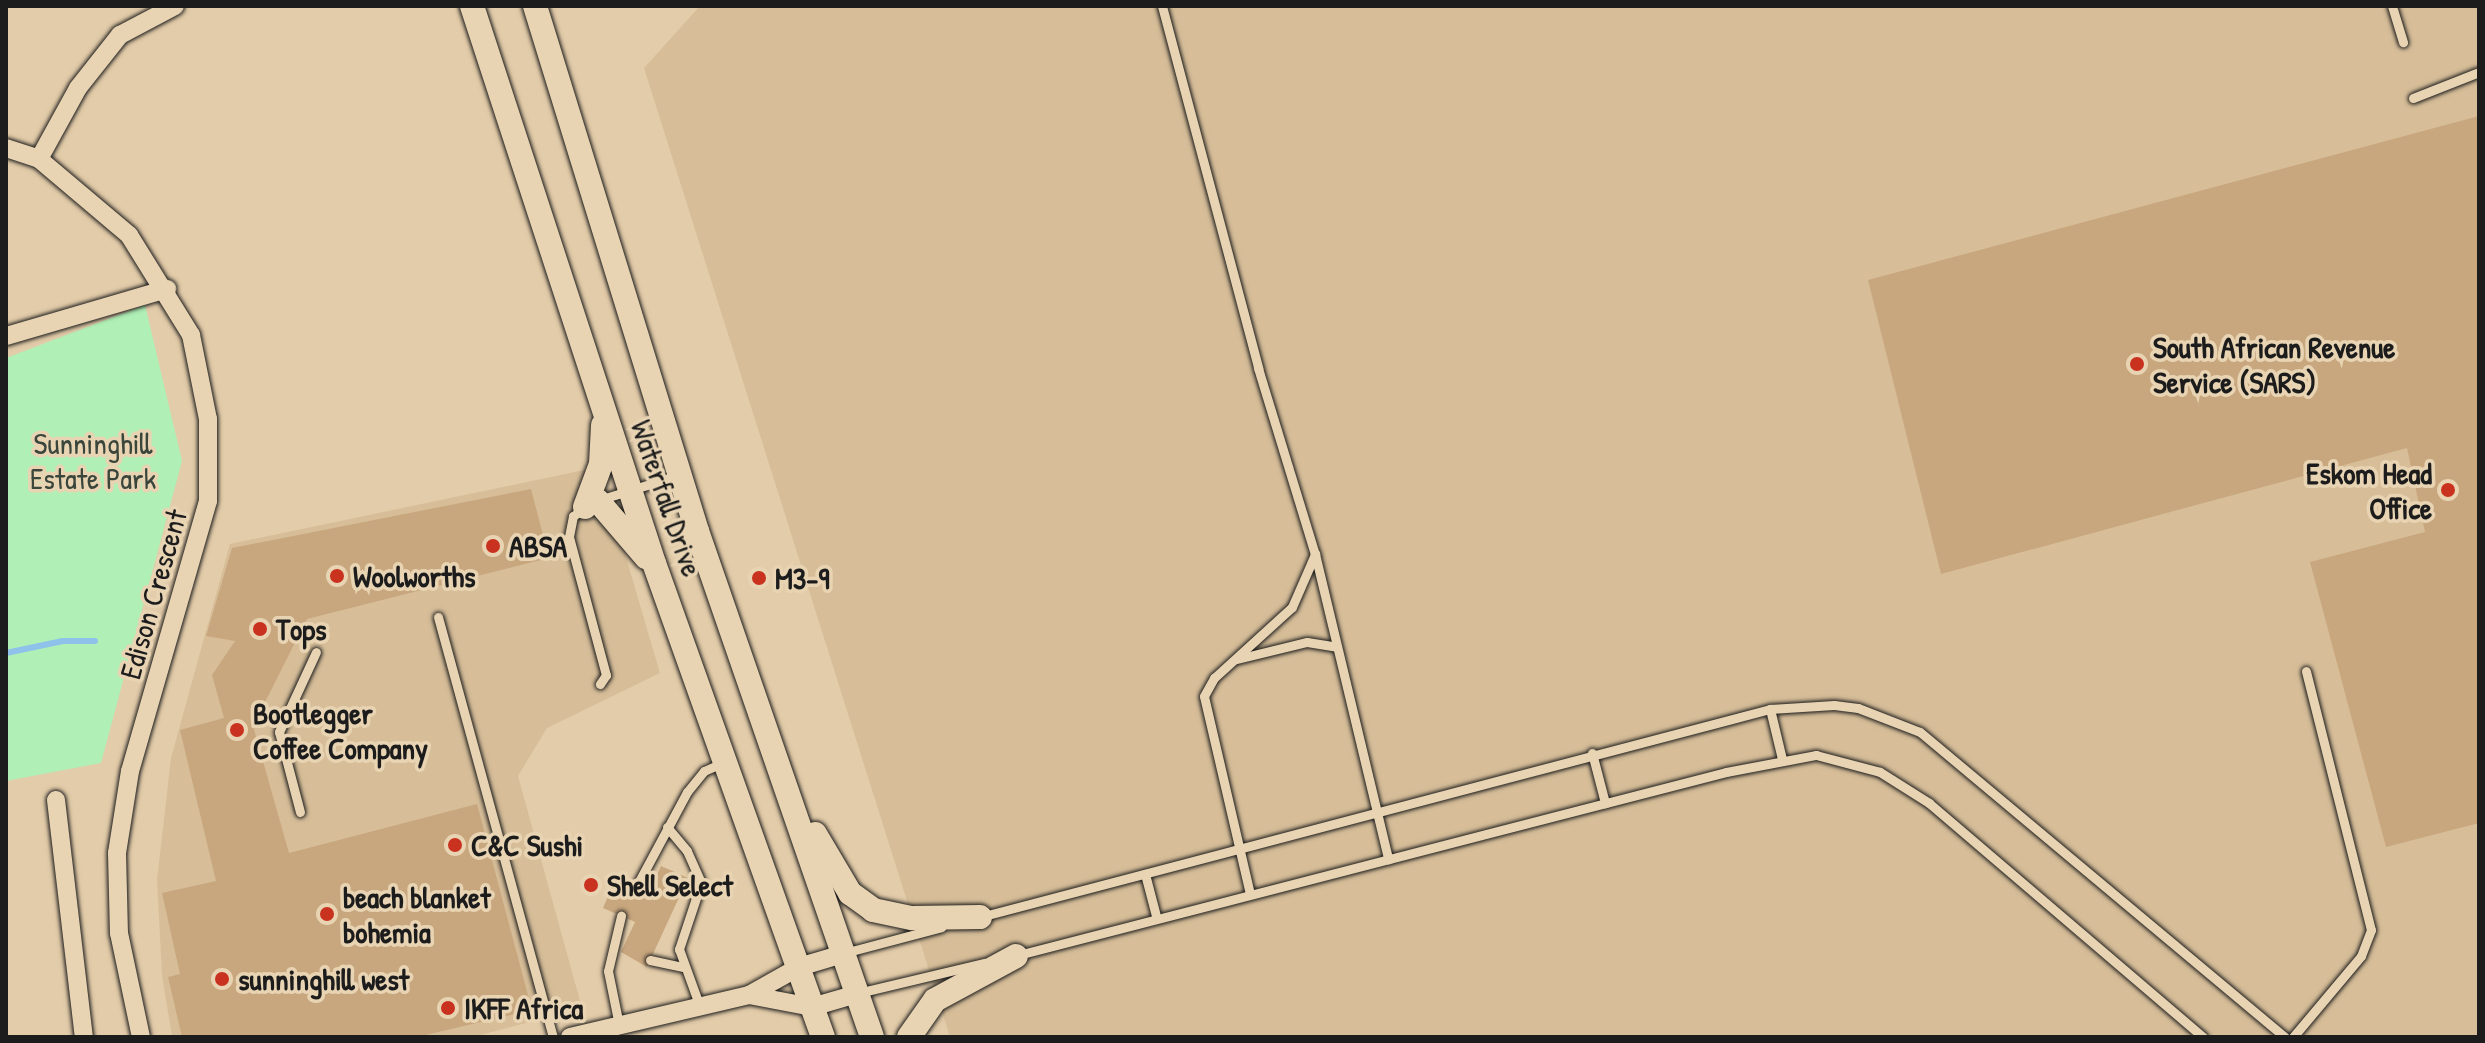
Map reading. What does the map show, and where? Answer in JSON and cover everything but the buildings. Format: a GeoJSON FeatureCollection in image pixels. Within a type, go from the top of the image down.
{"type":"FeatureCollection","features":[{"type":"Feature","properties":{"kind":"main road","name":"Waterfall Drive"},"geometry":{"type":"LineString","coordinates":[[472,6],[654,563],[823,1037]]}},
{"type":"Feature","properties":{"kind":"main road","name":"Waterfall Drive"},"geometry":{"type":"LineString","coordinates":[[535,6],[679,475],[872,1037]]}},
{"type":"Feature","properties":{"kind":"main road"},"geometry":{"type":"LineString","coordinates":[[604,412],[601,464],[591,504],[654,563]]}},
{"type":"Feature","properties":{"kind":"main road"},"geometry":{"type":"LineString","coordinates":[[787,791],[836,873],[861,902],[899,917],[980,917]]}},
{"type":"Feature","properties":{"kind":"main road"},"geometry":{"type":"LineString","coordinates":[[909,1037],[935,1000],[1016,956]]}},
{"type":"Feature","properties":{"kind":"street"},"geometry":{"type":"LineString","coordinates":[[39,159],[78,88],[120,35],[175,6]]}},
{"type":"Feature","properties":{"kind":"street","name":"Edison Crescent"},"geometry":{"type":"LineString","coordinates":[[6,148],[39,159],[129,235],[167,289],[191,335],[201,374],[211,470],[208,501],[172,639],[130,771],[117,853],[119,933],[141,1037]]}},
{"type":"Feature","properties":{"kind":"street"},"geometry":{"type":"LineString","coordinates":[[6,336],[167,289]]}},
{"type":"Feature","properties":{"kind":"street"},"geometry":{"type":"LineString","coordinates":[[56,800],[84,1037]]}},
{"type":"Feature","properties":{"kind":"street"},"geometry":{"type":"LineString","coordinates":[[579,1036],[749,995],[799,967],[843,954]]}},
{"type":"Feature","properties":{"kind":"street"},"geometry":{"type":"LineString","coordinates":[[749,995],[812,1007],[857,994]]}},
{"type":"Feature","properties":{"kind":"lane"},"geometry":{"type":"LineString","coordinates":[[1162,6],[1258,368],[1315,554],[1388,859]]}},
{"type":"Feature","properties":{"kind":"lane"},"geometry":{"type":"LineString","coordinates":[[2392,6],[2403,42]]}},
{"type":"Feature","properties":{"kind":"lane"},"geometry":{"type":"LineString","coordinates":[[2413,98],[2479,72]]}},
{"type":"Feature","properties":{"kind":"lane"},"geometry":{"type":"LineString","coordinates":[[600,684],[606,675],[569,537],[573,516],[591,504],[679,475]]}},
{"type":"Feature","properties":{"kind":"lane"},"geometry":{"type":"LineString","coordinates":[[1250,894],[1204,696],[1214,678],[1292,607],[1315,554]]}},
{"type":"Feature","properties":{"kind":"lane"},"geometry":{"type":"LineString","coordinates":[[438,617],[553,1037]]}},
{"type":"Feature","properties":{"kind":"lane"},"geometry":{"type":"LineString","coordinates":[[1234,660],[1307,642],[1337,647]]}},
{"type":"Feature","properties":{"kind":"lane"},"geometry":{"type":"LineString","coordinates":[[300,812],[279,732],[316,652]]}},
{"type":"Feature","properties":{"kind":"lane"},"geometry":{"type":"LineString","coordinates":[[2293,1037],[2361,956],[2371,930],[2306,671]]}},
{"type":"Feature","properties":{"kind":"lane"},"geometry":{"type":"LineString","coordinates":[[843,954],[1592,753],[1770,709],[1804,704],[1858,708],[1920,732],[2285,1037]]}},
{"type":"Feature","properties":{"kind":"lane"},"geometry":{"type":"LineString","coordinates":[[1770,709],[1782,759]]}},
{"type":"Feature","properties":{"kind":"lane"},"geometry":{"type":"LineString","coordinates":[[1592,753],[1605,803]]}},
{"type":"Feature","properties":{"kind":"lane"},"geometry":{"type":"LineString","coordinates":[[857,994],[1016,956],[1156,916],[1605,803],[1782,759],[1816,755],[1853,761],[1899,781],[2203,1037]]}},
{"type":"Feature","properties":{"kind":"lane"},"geometry":{"type":"LineString","coordinates":[[636,887],[667,827],[704,771],[725,761]]}},
{"type":"Feature","properties":{"kind":"lane"},"geometry":{"type":"LineString","coordinates":[[667,827],[687,851],[701,883],[695,910],[679,938],[683,967],[700,1007]]}},
{"type":"Feature","properties":{"kind":"lane"},"geometry":{"type":"LineString","coordinates":[[1145,874],[1156,916]]}},
{"type":"Feature","properties":{"kind":"lane"},"geometry":{"type":"LineString","coordinates":[[619,1025],[608,971],[610,947],[621,916]]}},
{"type":"Feature","properties":{"kind":"lane"},"geometry":{"type":"LineString","coordinates":[[610,947],[622,950]]}},
{"type":"Feature","properties":{"kind":"lane"},"geometry":{"type":"LineString","coordinates":[[650,960],[683,967]]}},
{"type":"Feature","properties":{"kind":"shaded area"},"geometry":{"type":"Polygon","coordinates":[[[700,6],[2479,6],[2479,1037],[950,1037],[644,68],[700,6]]]}},
{"type":"Feature","properties":{"kind":"shaded area"},"geometry":{"type":"Polygon","coordinates":[[[589,469],[601,472],[660,673],[547,728],[518,776],[582,1008],[473,1037],[172,1037],[162,975],[157,880],[171,758],[230,544],[589,469]]]}},
{"type":"Feature","properties":{"kind":"green space","name":"Sunninghill Estate Park"},"geometry":{"type":"Polygon","coordinates":[[[145,305],[182,461],[101,763],[6,781],[6,358],[145,305]]]}},
{"type":"Feature","properties":{"kind":"waterway"},"geometry":{"type":"LineString","coordinates":[[6,653],[63,641],[95,641]]}},
{"type":"Feature","properties":{"kind":"place","name":"South African Revenue Service (SARS)"},"geometry":{"type":"Point","coordinates":[2137,364]}},
{"type":"Feature","properties":{"kind":"place","name":"Eskom Head Office"},"geometry":{"type":"Point","coordinates":[2448,490]}},
{"type":"Feature","properties":{"kind":"place","name":"ABSA"},"geometry":{"type":"Point","coordinates":[493,546]}},
{"type":"Feature","properties":{"kind":"place","name":"Woolworths"},"geometry":{"type":"Point","coordinates":[337,576]}},
{"type":"Feature","properties":{"kind":"place","name":"M3-9"},"geometry":{"type":"Point","coordinates":[759,578]}},
{"type":"Feature","properties":{"kind":"place","name":"Tops"},"geometry":{"type":"Point","coordinates":[260,629]}},
{"type":"Feature","properties":{"kind":"place","name":"Bootlegger Coffee Company"},"geometry":{"type":"Point","coordinates":[237,730]}},
{"type":"Feature","properties":{"kind":"place","name":"C&C Sushi"},"geometry":{"type":"Point","coordinates":[455,845]}},
{"type":"Feature","properties":{"kind":"place","name":"Shell Select"},"geometry":{"type":"Point","coordinates":[591,885]}},
{"type":"Feature","properties":{"kind":"place","name":"beach blanket bohemia"},"geometry":{"type":"Point","coordinates":[327,914]}},
{"type":"Feature","properties":{"kind":"place","name":"sunninghill west"},"geometry":{"type":"Point","coordinates":[222,979]}},
{"type":"Feature","properties":{"kind":"place","name":"IKFF Africa"},"geometry":{"type":"Point","coordinates":[448,1008]}}]}
